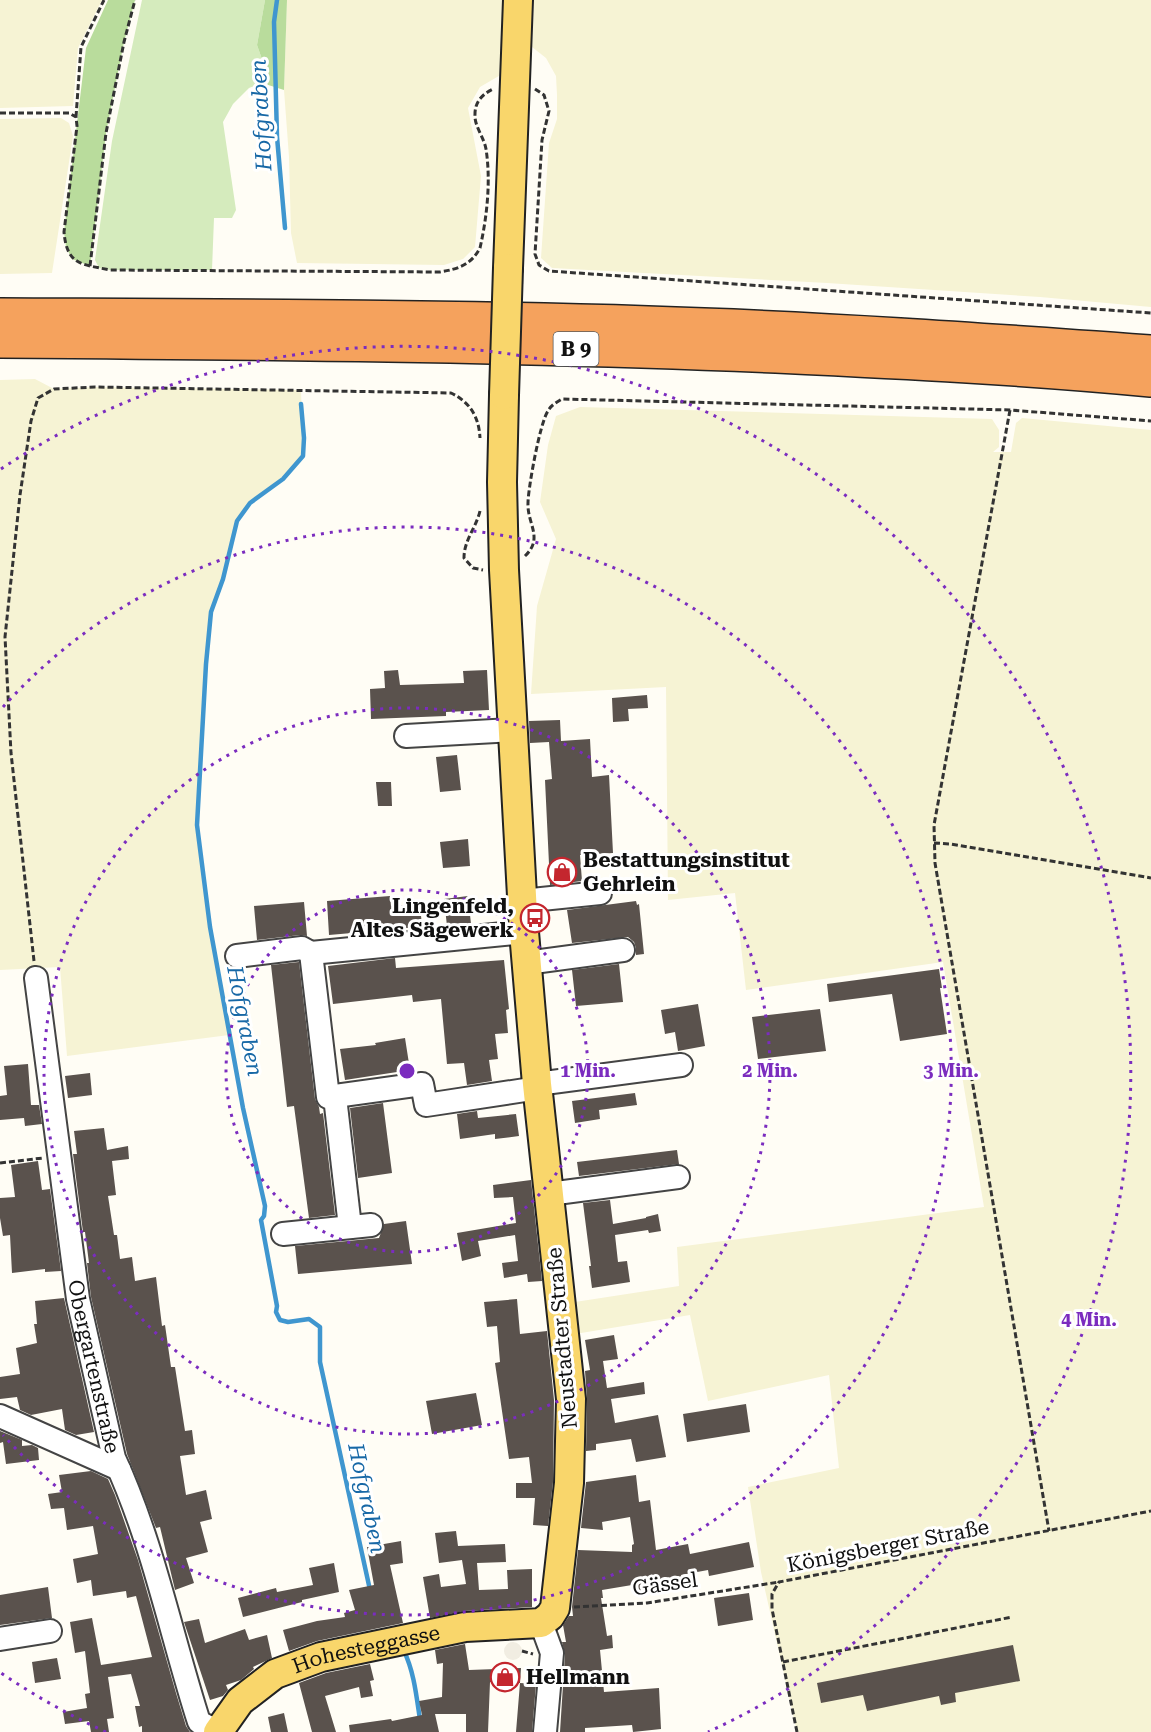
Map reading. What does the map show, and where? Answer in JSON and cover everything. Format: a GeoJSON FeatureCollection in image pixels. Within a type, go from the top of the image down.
{"type":"FeatureCollection","features":[{"type":"Feature","properties":{"kind":"highway","name":"B 9"},"geometry":{"type":"LineString","coordinates":[[0,315],[374,316],[651,323],[925,336],[1151,352]]}},
{"type":"Feature","properties":{"kind":"highway","name":"B 9"},"geometry":{"type":"LineString","coordinates":[[0,341],[370,343],[649,351],[1066,372],[1151,381]]}},
{"type":"Feature","properties":{"kind":"main road","name":"Neustadter Straße"},"geometry":{"type":"LineString","coordinates":[[518,0],[504,395],[504,570],[526,963],[571,1400],[569,1483],[548,1616]]}},
{"type":"Feature","properties":{"kind":"main road","name":"Hohesteggasse"},"geometry":{"type":"LineString","coordinates":[[218,1732],[240,1701],[275,1674],[321,1657],[465,1627],[548,1616]]}},
{"type":"Feature","properties":{"kind":"street"},"geometry":{"type":"LineString","coordinates":[[406,736],[512,730]]}},
{"type":"Feature","properties":{"kind":"street"},"geometry":{"type":"LineString","coordinates":[[522,901],[600,893]]}},
{"type":"Feature","properties":{"kind":"street"},"geometry":{"type":"LineString","coordinates":[[237,956],[302,948],[311,953],[524,932]]}},
{"type":"Feature","properties":{"kind":"street"},"geometry":{"type":"LineString","coordinates":[[526,963],[623,950]]}},
{"type":"Feature","properties":{"kind":"street"},"geometry":{"type":"LineString","coordinates":[[311,953],[328,1097],[422,1084],[426,1105],[681,1065]]}},
{"type":"Feature","properties":{"kind":"street","name":"Obergartenstraße"},"geometry":{"type":"LineString","coordinates":[[36,978],[78,1299],[114,1458],[148,1549],[199,1722],[218,1732]]}},
{"type":"Feature","properties":{"kind":"street"},"geometry":{"type":"LineString","coordinates":[[283,1234],[361,1226],[335,1097]]}},
{"type":"Feature","properties":{"kind":"street"},"geometry":{"type":"LineString","coordinates":[[549,1194],[678,1177]]}},
{"type":"Feature","properties":{"kind":"street"},"geometry":{"type":"LineString","coordinates":[[0,1416],[119,1469]]}},
{"type":"Feature","properties":{"kind":"street"},"geometry":{"type":"LineString","coordinates":[[545,1732],[552,1653],[548,1616]]}},
{"type":"Feature","properties":{"kind":"street"},"geometry":{"type":"LineString","coordinates":[[0,1639],[50,1631]]}},
{"type":"Feature","properties":{"kind":"path"},"geometry":{"type":"LineString","coordinates":[[105,0],[81,47],[77,126],[64,232],[66,247],[72,259],[90,266],[110,270],[428,272],[447,271],[461,267],[475,257],[480,248],[489,173],[485,146],[474,115],[477,103],[482,95],[491,90],[503,87],[530,87],[539,90],[548,103],[549,111],[542,140],[538,180],[535,254],[539,265],[549,271],[1151,313]]}},
{"type":"Feature","properties":{"kind":"path"},"geometry":{"type":"LineString","coordinates":[[90,266],[106,133],[135,0]]}},
{"type":"Feature","properties":{"kind":"path"},"geometry":{"type":"LineString","coordinates":[[0,113],[69,113],[76,117]]}},
{"type":"Feature","properties":{"kind":"path"},"geometry":{"type":"LineString","coordinates":[[36,978],[11,753],[5,637],[20,495],[32,421],[39,398],[54,389],[95,387],[451,393],[462,398],[473,411],[480,433],[480,444]]}},
{"type":"Feature","properties":{"kind":"path"},"geometry":{"type":"LineString","coordinates":[[480,505],[477,522],[464,545],[464,558],[473,567],[504,570],[527,554],[532,545],[535,535],[528,503],[541,428],[547,411],[562,399],[1010,410],[1151,421]]}},
{"type":"Feature","properties":{"kind":"path"},"geometry":{"type":"LineString","coordinates":[[1010,410],[934,825],[934,843],[935,863],[1049,1531]]}},
{"type":"Feature","properties":{"kind":"path"},"geometry":{"type":"LineString","coordinates":[[934,843],[1067,862],[1151,878]]}},
{"type":"Feature","properties":{"kind":"path"},"geometry":{"type":"LineString","coordinates":[[0,1162],[60,1156]]}},
{"type":"Feature","properties":{"kind":"path","name":"Königsberger Straße"},"geometry":{"type":"LineString","coordinates":[[797,1732],[772,1609],[772,1594],[779,1582],[1151,1510]]}},
{"type":"Feature","properties":{"kind":"path","name":"Gässel"},"geometry":{"type":"LineString","coordinates":[[548,1616],[779,1582]]}},
{"type":"Feature","properties":{"kind":"path"},"geometry":{"type":"LineString","coordinates":[[783,1662],[1012,1617]]}},
{"type":"Feature","properties":{"kind":"shaded area"},"geometry":{"type":"Polygon","coordinates":[[[0,0],[102,0],[78,48],[73,106],[0,108],[0,0]]]}},
{"type":"Feature","properties":{"kind":"shaded area"},"geometry":{"type":"Polygon","coordinates":[[[287,0],[508,0],[504,73],[480,87],[468,108],[481,176],[475,247],[463,259],[444,265],[297,263],[291,233],[284,90],[287,0]]]}},
{"type":"Feature","properties":{"kind":"shaded area"},"geometry":{"type":"Polygon","coordinates":[[[534,0],[1151,0],[1151,307],[827,283],[552,268],[541,258],[549,143],[557,119],[556,76],[546,58],[532,47],[534,0]]]}},
{"type":"Feature","properties":{"kind":"shaded area"},"geometry":{"type":"Polygon","coordinates":[[[61,118],[69,123],[73,136],[52,273],[0,274],[0,119],[61,118]]]}},
{"type":"Feature","properties":{"kind":"shaded area"},"geometry":{"type":"Polygon","coordinates":[[[35,379],[54,389],[95,387],[301,390],[303,456],[283,479],[250,503],[237,521],[223,579],[211,612],[197,825],[210,927],[229,1035],[67,1056],[60,967],[0,970],[0,380],[35,379]]]}},
{"type":"Feature","properties":{"kind":"shaded area"},"geometry":{"type":"Polygon","coordinates":[[[580,407],[992,419],[999,430],[999,447],[993,452],[1011,452],[1016,423],[1022,418],[1151,430],[1151,1732],[797,1732],[761,1572],[748,1487],[839,1468],[829,1375],[708,1401],[690,1315],[575,1334],[575,1302],[679,1286],[677,1247],[984,1207],[943,962],[746,990],[735,893],[668,900],[666,687],[531,694],[537,606],[556,539],[540,502],[548,445],[556,416],[580,407]]]}},
{"type":"Feature","properties":{"kind":"shaded area"},"geometry":{"type":"Polygon","coordinates":[[[513,1642],[519,1645],[522,1651],[519,1657],[513,1660],[507,1657],[504,1651],[507,1645],[513,1642]]]}},
{"type":"Feature","properties":{"kind":"green space"},"geometry":{"type":"Polygon","coordinates":[[[108,0],[135,0],[106,133],[90,266],[72,259],[66,247],[64,232],[86,48],[108,0]]]}},
{"type":"Feature","properties":{"kind":"green space"},"geometry":{"type":"Polygon","coordinates":[[[142,0],[265,0],[257,45],[264,65],[262,83],[249,88],[233,104],[223,122],[236,210],[232,218],[214,218],[212,270],[110,270],[99,268],[95,260],[112,141],[142,0]]]}},
{"type":"Feature","properties":{"kind":"green space"},"geometry":{"type":"Polygon","coordinates":[[[265,0],[287,0],[284,90],[262,83],[264,65],[257,45],[265,0]]]}},
{"type":"Feature","properties":{"kind":"building"},"geometry":{"type":"Polygon","coordinates":[[[398,670],[400,685],[464,683],[463,671],[487,670],[489,710],[446,712],[446,716],[371,719],[370,689],[385,688],[384,671],[398,670]]]}},
{"type":"Feature","properties":{"kind":"building"},"geometry":{"type":"Polygon","coordinates":[[[647,695],[648,708],[628,709],[629,721],[613,722],[612,698],[647,695]]]}},
{"type":"Feature","properties":{"kind":"building"},"geometry":{"type":"Polygon","coordinates":[[[560,720],[561,741],[590,739],[592,777],[609,775],[613,853],[580,855],[582,881],[550,885],[545,780],[552,779],[549,742],[530,743],[529,721],[560,720]]]}},
{"type":"Feature","properties":{"kind":"building"},"geometry":{"type":"Polygon","coordinates":[[[457,755],[461,790],[440,792],[436,757],[457,755]]]}},
{"type":"Feature","properties":{"kind":"building"},"geometry":{"type":"Polygon","coordinates":[[[376,782],[391,782],[392,806],[378,806],[376,782]]]}},
{"type":"Feature","properties":{"kind":"building"},"geometry":{"type":"Polygon","coordinates":[[[468,839],[470,866],[443,868],[440,842],[468,839]]]}},
{"type":"Feature","properties":{"kind":"building"},"geometry":{"type":"Polygon","coordinates":[[[390,896],[391,906],[420,904],[422,927],[329,935],[327,901],[390,896]]]}},
{"type":"Feature","properties":{"kind":"building"},"geometry":{"type":"Polygon","coordinates":[[[468,896],[471,924],[447,926],[444,899],[468,896]]]}},
{"type":"Feature","properties":{"kind":"building"},"geometry":{"type":"Polygon","coordinates":[[[636,901],[637,905],[639,904],[644,954],[636,955],[634,942],[628,937],[572,943],[567,910],[636,901]]]}},
{"type":"Feature","properties":{"kind":"building"},"geometry":{"type":"Polygon","coordinates":[[[304,902],[307,936],[257,940],[254,906],[304,902]]]}},
{"type":"Feature","properties":{"kind":"building"},"geometry":{"type":"Polygon","coordinates":[[[395,958],[396,968],[504,960],[509,1009],[506,1010],[508,1033],[495,1034],[498,1059],[489,1060],[492,1081],[467,1085],[464,1063],[447,1064],[441,999],[413,1002],[412,995],[333,1004],[328,966],[395,958]]]}},
{"type":"Feature","properties":{"kind":"building"},"geometry":{"type":"Polygon","coordinates":[[[299,962],[315,1099],[320,1114],[323,1113],[335,1215],[309,1218],[294,1106],[287,1107],[271,965],[299,962]]]}},
{"type":"Feature","properties":{"kind":"building"},"geometry":{"type":"Polygon","coordinates":[[[619,964],[623,1002],[576,1006],[572,970],[619,964]]]}},
{"type":"Feature","properties":{"kind":"building"},"geometry":{"type":"Polygon","coordinates":[[[939,969],[947,1034],[900,1041],[892,994],[829,1002],[827,984],[939,969]]]}},
{"type":"Feature","properties":{"kind":"building"},"geometry":{"type":"Polygon","coordinates":[[[698,1004],[705,1046],[678,1051],[675,1032],[665,1034],[661,1010],[698,1004]]]}},
{"type":"Feature","properties":{"kind":"building"},"geometry":{"type":"Polygon","coordinates":[[[820,1009],[826,1051],[758,1059],[752,1017],[820,1009]]]}},
{"type":"Feature","properties":{"kind":"building"},"geometry":{"type":"Polygon","coordinates":[[[405,1038],[410,1070],[345,1080],[340,1049],[376,1045],[375,1043],[405,1038]]]}},
{"type":"Feature","properties":{"kind":"building"},"geometry":{"type":"Polygon","coordinates":[[[28,1064],[31,1105],[39,1105],[42,1124],[25,1126],[24,1118],[0,1120],[0,1096],[7,1095],[4,1066],[28,1064]]]}},
{"type":"Feature","properties":{"kind":"building"},"geometry":{"type":"Polygon","coordinates":[[[90,1073],[92,1095],[68,1098],[65,1076],[90,1073]]]}},
{"type":"Feature","properties":{"kind":"building"},"geometry":{"type":"Polygon","coordinates":[[[635,1093],[637,1105],[599,1110],[600,1119],[575,1123],[572,1101],[635,1093]]]}},
{"type":"Feature","properties":{"kind":"building"},"geometry":{"type":"Polygon","coordinates":[[[383,1103],[392,1173],[358,1178],[350,1108],[383,1103]]]}},
{"type":"Feature","properties":{"kind":"building"},"geometry":{"type":"Polygon","coordinates":[[[477,1111],[478,1118],[516,1114],[519,1136],[495,1139],[495,1134],[460,1139],[457,1114],[477,1111]]]}},
{"type":"Feature","properties":{"kind":"building"},"geometry":{"type":"Polygon","coordinates":[[[104,1128],[107,1150],[128,1146],[129,1159],[112,1161],[116,1195],[108,1196],[120,1259],[132,1257],[135,1281],[156,1277],[162,1326],[165,1325],[171,1367],[175,1367],[185,1431],[192,1430],[195,1454],[180,1456],[186,1495],[206,1490],[212,1519],[200,1522],[208,1552],[186,1558],[194,1583],[175,1590],[160,1527],[156,1528],[127,1454],[91,1297],[87,1263],[89,1263],[73,1154],[77,1154],[74,1131],[104,1128]]]}},
{"type":"Feature","properties":{"kind":"building"},"geometry":{"type":"Polygon","coordinates":[[[677,1150],[679,1164],[579,1176],[577,1162],[677,1150]]]}},
{"type":"Feature","properties":{"kind":"building"},"geometry":{"type":"Polygon","coordinates":[[[38,1161],[42,1190],[50,1189],[61,1271],[45,1272],[45,1269],[12,1273],[10,1235],[3,1236],[0,1198],[15,1197],[11,1165],[38,1161]]]}},
{"type":"Feature","properties":{"kind":"building"},"geometry":{"type":"Polygon","coordinates":[[[531,1180],[542,1281],[528,1282],[527,1274],[504,1278],[502,1263],[518,1261],[515,1235],[478,1241],[481,1256],[462,1261],[457,1233],[516,1223],[513,1197],[494,1198],[493,1185],[531,1180]]]}},
{"type":"Feature","properties":{"kind":"building"},"geometry":{"type":"Polygon","coordinates":[[[610,1200],[613,1224],[658,1214],[661,1231],[649,1233],[648,1230],[615,1235],[618,1262],[627,1261],[630,1282],[592,1288],[583,1203],[610,1200]]]}},
{"type":"Feature","properties":{"kind":"building"},"geometry":{"type":"Polygon","coordinates":[[[406,1221],[412,1264],[298,1274],[295,1246],[379,1238],[384,1224],[406,1221]]]}},
{"type":"Feature","properties":{"kind":"building"},"geometry":{"type":"Polygon","coordinates":[[[64,1298],[94,1432],[76,1435],[65,1430],[62,1409],[31,1415],[20,1410],[17,1397],[0,1399],[0,1377],[20,1374],[16,1348],[37,1343],[34,1324],[37,1324],[35,1301],[64,1298]]]}},
{"type":"Feature","properties":{"kind":"building"},"geometry":{"type":"Polygon","coordinates":[[[517,1299],[520,1334],[547,1331],[554,1400],[553,1482],[548,1526],[533,1525],[535,1498],[516,1498],[516,1483],[532,1483],[529,1457],[509,1459],[495,1363],[500,1362],[497,1326],[487,1327],[484,1302],[517,1299]]]}},
{"type":"Feature","properties":{"kind":"building"},"geometry":{"type":"Polygon","coordinates":[[[614,1335],[618,1359],[603,1361],[607,1388],[644,1382],[645,1394],[611,1399],[615,1423],[658,1415],[666,1457],[636,1462],[631,1439],[596,1444],[596,1450],[586,1451],[585,1371],[590,1370],[585,1340],[614,1335]]]}},
{"type":"Feature","properties":{"kind":"building"},"geometry":{"type":"Polygon","coordinates":[[[476,1393],[482,1425],[432,1434],[426,1401],[476,1393]]]}},
{"type":"Feature","properties":{"kind":"building"},"geometry":{"type":"Polygon","coordinates":[[[746,1404],[750,1432],[687,1442],[683,1414],[746,1404]]]}},
{"type":"Feature","properties":{"kind":"building"},"geometry":{"type":"Polygon","coordinates":[[[0,1431],[22,1440],[22,1446],[32,1445],[38,1448],[39,1460],[6,1464],[3,1442],[0,1443],[0,1431]]]}},
{"type":"Feature","properties":{"kind":"building"},"geometry":{"type":"Polygon","coordinates":[[[91,1471],[108,1479],[115,1495],[138,1560],[176,1693],[190,1732],[142,1732],[135,1706],[140,1706],[131,1674],[108,1677],[114,1718],[107,1719],[109,1732],[91,1732],[89,1721],[65,1724],[63,1712],[87,1708],[85,1694],[90,1693],[85,1651],[75,1653],[70,1622],[92,1618],[101,1665],[152,1657],[136,1596],[127,1598],[126,1591],[93,1596],[91,1580],[77,1583],[73,1559],[98,1554],[93,1526],[67,1530],[64,1508],[51,1509],[48,1494],[62,1492],[59,1475],[91,1471]]]}},
{"type":"Feature","properties":{"kind":"building"},"geometry":{"type":"Polygon","coordinates":[[[636,1475],[639,1502],[650,1500],[656,1550],[688,1544],[690,1554],[749,1542],[754,1567],[709,1576],[708,1570],[681,1575],[683,1582],[634,1592],[632,1585],[602,1590],[603,1598],[601,1598],[607,1636],[612,1635],[613,1648],[600,1650],[604,1692],[659,1688],[661,1729],[633,1732],[632,1725],[585,1728],[585,1732],[560,1732],[565,1654],[562,1642],[566,1642],[563,1625],[569,1616],[573,1616],[578,1550],[632,1552],[634,1544],[630,1517],[602,1522],[603,1530],[581,1528],[586,1482],[636,1475]]]}},
{"type":"Feature","properties":{"kind":"building"},"geometry":{"type":"Polygon","coordinates":[[[456,1531],[458,1546],[505,1544],[506,1562],[477,1563],[479,1590],[508,1589],[507,1570],[532,1569],[532,1607],[464,1611],[430,1618],[423,1577],[439,1574],[441,1587],[466,1584],[462,1560],[439,1563],[435,1533],[456,1531]]]}},
{"type":"Feature","properties":{"kind":"building"},"geometry":{"type":"Polygon","coordinates":[[[401,1541],[403,1563],[390,1565],[403,1623],[317,1641],[289,1651],[283,1630],[317,1621],[345,1617],[344,1613],[355,1610],[349,1590],[374,1585],[367,1547],[401,1541]]]}},
{"type":"Feature","properties":{"kind":"building"},"geometry":{"type":"Polygon","coordinates":[[[334,1563],[339,1592],[243,1617],[238,1598],[276,1588],[277,1592],[313,1585],[309,1568],[334,1563]]]}},
{"type":"Feature","properties":{"kind":"building"},"geometry":{"type":"Polygon","coordinates":[[[48,1587],[52,1618],[0,1625],[0,1595],[48,1587]]]}},
{"type":"Feature","properties":{"kind":"building"},"geometry":{"type":"Polygon","coordinates":[[[749,1593],[753,1620],[718,1626],[714,1598],[749,1593]]]}},
{"type":"Feature","properties":{"kind":"building"},"geometry":{"type":"Polygon","coordinates":[[[199,1619],[205,1643],[245,1629],[249,1640],[267,1635],[272,1658],[253,1667],[254,1669],[241,1680],[226,1685],[228,1690],[223,1696],[210,1700],[184,1622],[199,1619]]]}},
{"type":"Feature","properties":{"kind":"building"},"geometry":{"type":"Polygon","coordinates":[[[465,1644],[469,1670],[521,1668],[520,1683],[490,1682],[488,1732],[466,1732],[466,1714],[435,1714],[439,1732],[350,1732],[349,1725],[391,1719],[392,1721],[422,1715],[419,1701],[442,1697],[443,1663],[437,1664],[435,1650],[465,1644]]]}},
{"type":"Feature","properties":{"kind":"building"},"geometry":{"type":"Polygon","coordinates":[[[1013,1645],[1020,1681],[955,1693],[956,1702],[941,1705],[939,1696],[867,1711],[863,1695],[821,1703],[817,1683],[1013,1645]]]}},
{"type":"Feature","properties":{"kind":"building"},"geometry":{"type":"Polygon","coordinates":[[[57,1658],[61,1679],[35,1683],[32,1662],[57,1658]]]}},
{"type":"Feature","properties":{"kind":"building"},"geometry":{"type":"Polygon","coordinates":[[[370,1664],[374,1680],[370,1681],[373,1696],[361,1698],[359,1687],[325,1696],[336,1732],[312,1732],[299,1683],[326,1673],[370,1664]]]}},
{"type":"Feature","properties":{"kind":"building"},"geometry":{"type":"Polygon","coordinates":[[[520,1683],[536,1684],[532,1732],[516,1732],[520,1683]]]}},
{"type":"Feature","properties":{"kind":"building"},"geometry":{"type":"Polygon","coordinates":[[[284,1713],[288,1732],[271,1732],[268,1717],[284,1713]]]}},
{"type":"Feature","properties":{"kind":"waterway","name":"Hofgraben"},"geometry":{"type":"LineString","coordinates":[[277,0],[274,22],[277,137],[285,228]]}},
{"type":"Feature","properties":{"kind":"waterway","name":"Hofgraben"},"geometry":{"type":"LineString","coordinates":[[301,404],[303,456],[283,479],[250,503],[237,521],[223,579],[211,612],[197,825],[210,927],[243,1108],[265,1206],[261,1220],[277,1306],[276,1312],[280,1320],[288,1322],[309,1319],[320,1327],[320,1362],[370,1590]]}},
{"type":"Feature","properties":{"kind":"waterway","name":"Hofgraben"},"geometry":{"type":"LineString","coordinates":[[404,1651],[414,1680],[422,1732]]}},
{"type":"Feature","properties":{"kind":"place","name":"Bestattungsinstitut Gehrlein"},"geometry":{"type":"Point","coordinates":[562,872]}},
{"type":"Feature","properties":{"kind":"place","name":"Lingenfeld, Altes Sägewerk"},"geometry":{"type":"Point","coordinates":[535,918]}},
{"type":"Feature","properties":{"kind":"place","name":"Hellmann"},"geometry":{"type":"Point","coordinates":[505,1677]}}]}
